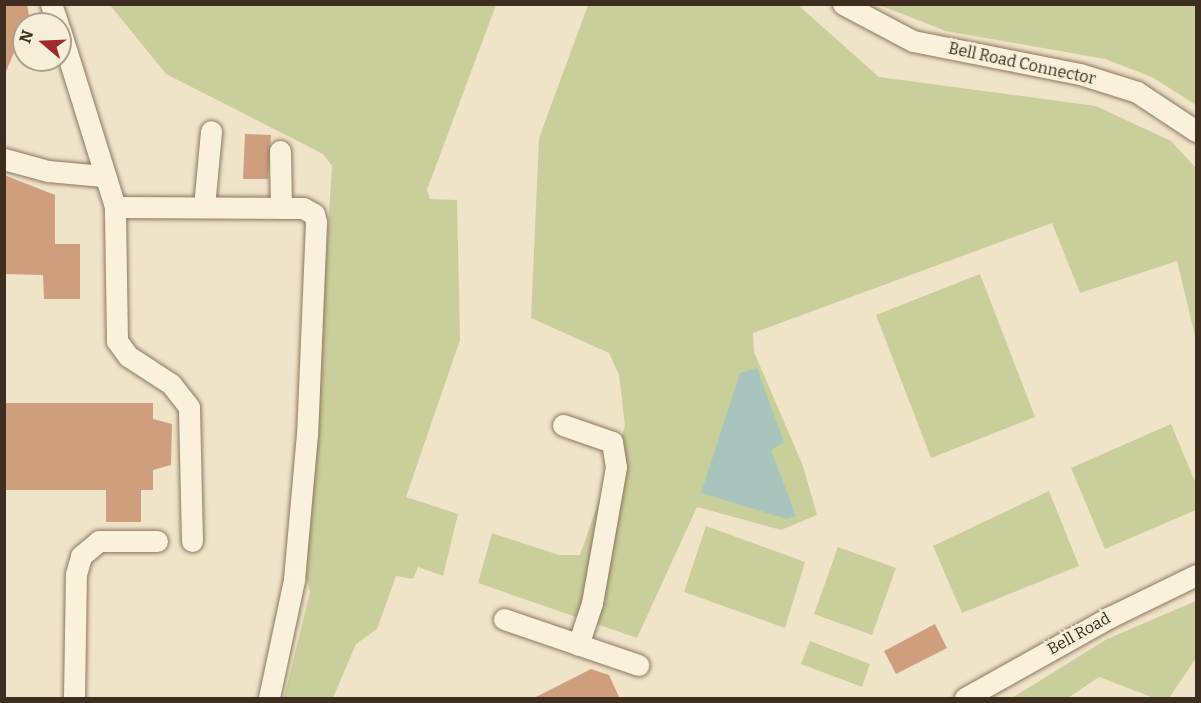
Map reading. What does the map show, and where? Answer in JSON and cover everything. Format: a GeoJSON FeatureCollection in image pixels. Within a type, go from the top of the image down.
{"type":"FeatureCollection","features":[{"type":"Feature","properties":{"kind":"street","name":"Bell Road Connector"},"geometry":{"type":"LineString","coordinates":[[843,4],[913,41],[1080,74],[1137,92],[1197,131]]}},
{"type":"Feature","properties":{"kind":"street"},"geometry":{"type":"LineString","coordinates":[[72,71],[103,176],[116,207],[115,335],[128,356],[171,384],[189,408],[192,541]]}},
{"type":"Feature","properties":{"kind":"street"},"geometry":{"type":"LineString","coordinates":[[204,207],[211,131]]}},
{"type":"Feature","properties":{"kind":"street"},"geometry":{"type":"LineString","coordinates":[[280,151],[281,208]]}},
{"type":"Feature","properties":{"kind":"street"},"geometry":{"type":"LineString","coordinates":[[4,159],[48,171],[103,176]]}},
{"type":"Feature","properties":{"kind":"street"},"geometry":{"type":"LineString","coordinates":[[116,207],[309,210],[316,222],[307,434],[294,571],[269,699]]}},
{"type":"Feature","properties":{"kind":"street"},"geometry":{"type":"LineString","coordinates":[[562,425],[612,442],[616,467],[592,603],[578,645]]}},
{"type":"Feature","properties":{"kind":"street"},"geometry":{"type":"LineString","coordinates":[[74,699],[76,574],[81,556],[99,541],[158,541]]}},
{"type":"Feature","properties":{"kind":"street","name":"Bell Road"},"geometry":{"type":"LineString","coordinates":[[965,699],[1110,617],[1197,575]]}},
{"type":"Feature","properties":{"kind":"street"},"geometry":{"type":"LineString","coordinates":[[504,619],[638,665]]}},
{"type":"Feature","properties":{"kind":"green space"},"geometry":{"type":"Polygon","coordinates":[[[110,5],[496,5],[427,190],[430,199],[457,200],[460,340],[406,497],[458,514],[443,576],[418,567],[413,579],[396,576],[377,629],[356,644],[333,698],[284,698],[310,592],[306,576],[332,166],[323,154],[166,74],[110,5]]]}},
{"type":"Feature","properties":{"kind":"green space"},"geometry":{"type":"Polygon","coordinates":[[[588,5],[798,5],[879,77],[1096,106],[1171,141],[1196,168],[1196,340],[1177,261],[1080,293],[1052,223],[753,333],[754,352],[803,466],[817,515],[781,530],[697,507],[637,638],[478,583],[492,533],[559,555],[580,555],[625,426],[619,375],[609,353],[531,318],[539,138],[588,5]]]}},
{"type":"Feature","properties":{"kind":"green space"},"geometry":{"type":"Polygon","coordinates":[[[879,5],[1196,5],[1196,105],[1152,77],[1105,59],[946,31],[879,5]]]}},
{"type":"Feature","properties":{"kind":"green space"},"geometry":{"type":"Polygon","coordinates":[[[980,274],[1035,417],[931,458],[876,315],[980,274]]]}},
{"type":"Feature","properties":{"kind":"green space"},"geometry":{"type":"Polygon","coordinates":[[[1171,424],[1196,484],[1196,510],[1105,549],[1071,468],[1171,424]]]}},
{"type":"Feature","properties":{"kind":"green space"},"geometry":{"type":"Polygon","coordinates":[[[1049,491],[1079,566],[962,613],[933,546],[1049,491]]]}},
{"type":"Feature","properties":{"kind":"green space"},"geometry":{"type":"Polygon","coordinates":[[[706,526],[805,562],[785,628],[684,592],[706,526]]]}},
{"type":"Feature","properties":{"kind":"green space"},"geometry":{"type":"Polygon","coordinates":[[[838,547],[896,568],[872,635],[814,614],[838,547]]]}},
{"type":"Feature","properties":{"kind":"green space"},"geometry":{"type":"Polygon","coordinates":[[[1196,601],[1196,658],[1169,698],[1154,698],[1099,677],[1068,698],[1012,698],[1107,639],[1196,601]]]}},
{"type":"Feature","properties":{"kind":"green space"},"geometry":{"type":"Polygon","coordinates":[[[810,641],[870,664],[862,687],[801,664],[810,641]]]}},
{"type":"Feature","properties":{"kind":"water"},"geometry":{"type":"Polygon","coordinates":[[[757,368],[784,442],[771,450],[796,516],[787,519],[701,493],[740,373],[757,368]]]}},
{"type":"Feature","properties":{"kind":"building"},"geometry":{"type":"Polygon","coordinates":[[[4,4],[27,4],[28,12],[12,12],[12,57],[5,74],[4,4]]]}},
{"type":"Feature","properties":{"kind":"building"},"geometry":{"type":"Polygon","coordinates":[[[245,134],[271,135],[268,179],[243,179],[245,134]]]}},
{"type":"Feature","properties":{"kind":"building"},"geometry":{"type":"Polygon","coordinates":[[[4,175],[55,195],[55,244],[80,244],[80,299],[44,299],[43,275],[4,274],[4,175]]]}},
{"type":"Feature","properties":{"kind":"building"},"geometry":{"type":"Polygon","coordinates":[[[4,403],[153,403],[153,419],[172,424],[171,465],[153,470],[153,490],[141,490],[141,522],[106,522],[106,490],[4,490],[4,403]]]}},
{"type":"Feature","properties":{"kind":"building"},"geometry":{"type":"Polygon","coordinates":[[[935,624],[947,648],[896,674],[884,651],[935,624]]]}},
{"type":"Feature","properties":{"kind":"building"},"geometry":{"type":"Polygon","coordinates":[[[591,669],[609,675],[620,699],[532,699],[591,669]]]}}]}
